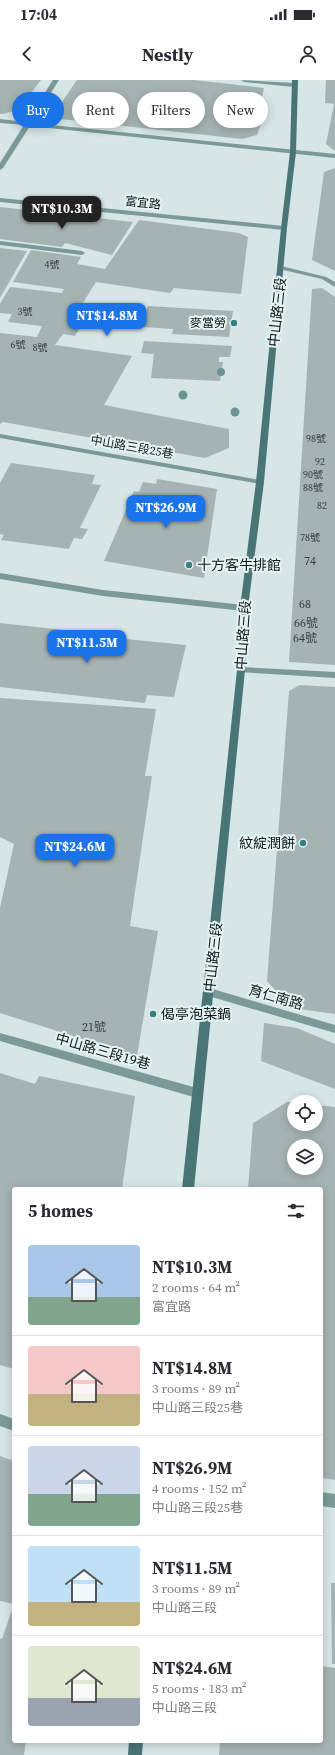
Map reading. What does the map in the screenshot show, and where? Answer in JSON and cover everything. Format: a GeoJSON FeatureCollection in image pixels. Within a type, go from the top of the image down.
{"type":"FeatureCollection","features":[{"type":"Feature","properties":{"kind":"street"},"geometry":{"type":"LineString","coordinates":[[48,92],[56,80]]}},
{"type":"Feature","properties":{"kind":"street"},"geometry":{"type":"LineString","coordinates":[[244,80],[295,83]]}},
{"type":"Feature","properties":{"kind":"street","name":"中山路三段"},"geometry":{"type":"LineString","coordinates":[[188,1187],[241,670],[244,608],[260,482],[284,228],[293,152],[295,83]]}},
{"type":"Feature","properties":{"kind":"street"},"geometry":{"type":"LineString","coordinates":[[0,121],[12,122]]}},
{"type":"Feature","properties":{"kind":"street"},"geometry":{"type":"LineString","coordinates":[[0,168],[25,128]]}},
{"type":"Feature","properties":{"kind":"street"},"geometry":{"type":"LineString","coordinates":[[64,128],[335,156]]}},
{"type":"Feature","properties":{"kind":"street","name":"富宜路"},"geometry":{"type":"LineString","coordinates":[[0,200],[284,228]]}},
{"type":"Feature","properties":{"kind":"street"},"geometry":{"type":"LineString","coordinates":[[0,243],[82,253]]}},
{"type":"Feature","properties":{"kind":"street"},"geometry":{"type":"LineString","coordinates":[[281,268],[324,278],[335,285]]}},
{"type":"Feature","properties":{"kind":"street","name":"中山路三段25巷"},"geometry":{"type":"LineString","coordinates":[[0,436],[260,482]]}},
{"type":"Feature","properties":{"kind":"street"},"geometry":{"type":"LineString","coordinates":[[0,576],[103,593],[244,608]]}},
{"type":"Feature","properties":{"kind":"street"},"geometry":{"type":"LineString","coordinates":[[241,670],[335,675]]}},
{"type":"Feature","properties":{"kind":"street","name":"育仁南路"},"geometry":{"type":"LineString","coordinates":[[209,992],[335,1029]]}},
{"type":"Feature","properties":{"kind":"street","name":"中山路三段19巷"},"geometry":{"type":"LineString","coordinates":[[0,1037],[197,1093]]}},
{"type":"Feature","properties":{"kind":"street"},"geometry":{"type":"LineString","coordinates":[[0,1420],[12,1424]]}},
{"type":"Feature","properties":{"kind":"street"},"geometry":{"type":"LineString","coordinates":[[323,1499],[335,1501]]}},
{"type":"Feature","properties":{"kind":"street"},"geometry":{"type":"LineString","coordinates":[[135,1755],[136,1743]]}},
{"type":"Feature","properties":{"kind":"building"},"geometry":{"type":"Polygon","coordinates":[[[0,80],[41,80],[32,92],[12,92],[12,112],[0,114],[0,80]]]}},
{"type":"Feature","properties":{"kind":"building"},"geometry":{"type":"Polygon","coordinates":[[[77,80],[194,80],[264,88],[263,92],[213,92],[213,128],[260,128],[257,135],[242,139],[142,128],[205,128],[205,92],[137,92],[137,127],[129,127],[129,92],[72,92],[72,120],[64,119],[64,99],[77,80]]]}},
{"type":"Feature","properties":{"kind":"building"},"geometry":{"type":"Polygon","coordinates":[[[326,80],[335,80],[335,104],[325,103],[326,80]]]}},
{"type":"Feature","properties":{"kind":"building"},"geometry":{"type":"Polygon","coordinates":[[[335,104],[335,151],[326,144],[335,104]]]}},
{"type":"Feature","properties":{"kind":"building"},"geometry":{"type":"Polygon","coordinates":[[[335,168],[335,271],[312,260],[324,172],[335,168]]]}},
{"type":"Feature","properties":{"kind":"building"},"geometry":{"type":"Polygon","coordinates":[[[0,207],[133,222],[112,255],[65,243],[62,247],[0,239],[0,207]]]}},
{"type":"Feature","properties":{"kind":"building"},"geometry":{"type":"Polygon","coordinates":[[[139,220],[239,233],[248,237],[241,294],[174,288],[170,293],[96,282],[69,325],[81,326],[75,336],[63,334],[55,345],[132,356],[104,405],[229,429],[229,448],[205,458],[3,422],[0,424],[0,333],[37,337],[42,326],[8,322],[12,314],[0,313],[0,304],[10,287],[62,293],[64,289],[13,282],[31,250],[81,257],[77,264],[105,269],[139,220]]]}},
{"type":"Feature","properties":{"kind":"building"},"geometry":{"type":"Polygon","coordinates":[[[0,248],[27,251],[0,298],[0,248]]]}},
{"type":"Feature","properties":{"kind":"building"},"geometry":{"type":"Polygon","coordinates":[[[322,288],[335,297],[335,665],[289,662],[312,289],[322,288]]]}},
{"type":"Feature","properties":{"kind":"building"},"geometry":{"type":"Polygon","coordinates":[[[148,306],[233,311],[229,337],[172,334],[173,329],[143,327],[144,323],[128,321],[131,310],[146,312],[148,306]]]}},
{"type":"Feature","properties":{"kind":"building"},"geometry":{"type":"Polygon","coordinates":[[[144,341],[232,346],[230,357],[219,357],[219,362],[223,362],[220,381],[151,378],[154,354],[141,353],[144,341]]]}},
{"type":"Feature","properties":{"kind":"building"},"geometry":{"type":"Polygon","coordinates":[[[11,463],[95,475],[92,484],[101,485],[80,528],[88,529],[82,539],[74,538],[69,549],[1,540],[4,535],[0,534],[0,483],[11,463]]]}},
{"type":"Feature","properties":{"kind":"building"},"geometry":{"type":"Polygon","coordinates":[[[157,479],[217,489],[204,578],[104,561],[134,491],[139,492],[143,482],[156,484],[157,479]]]}},
{"type":"Feature","properties":{"kind":"building"},"geometry":{"type":"Polygon","coordinates":[[[0,623],[109,635],[107,641],[126,643],[126,639],[186,645],[174,697],[147,695],[145,703],[0,687],[0,623]]]}},
{"type":"Feature","properties":{"kind":"building"},"geometry":{"type":"Polygon","coordinates":[[[300,685],[335,687],[335,1014],[292,1008],[267,981],[289,691],[300,685]]]}},
{"type":"Feature","properties":{"kind":"building"},"geometry":{"type":"Polygon","coordinates":[[[0,698],[156,709],[145,776],[152,776],[130,926],[158,931],[137,1056],[0,1013],[0,908],[14,844],[0,837],[0,698]]]}},
{"type":"Feature","properties":{"kind":"building"},"geometry":{"type":"Polygon","coordinates":[[[264,1023],[297,1028],[335,1044],[335,1089],[261,1061],[264,1023]]]}},
{"type":"Feature","properties":{"kind":"building"},"geometry":{"type":"Polygon","coordinates":[[[0,1073],[35,1084],[39,1076],[135,1096],[122,1187],[12,1187],[12,1368],[0,1365],[0,1073]]]}},
{"type":"Feature","properties":{"kind":"building"},"geometry":{"type":"Polygon","coordinates":[[[287,1102],[287,1131],[323,1131],[323,1106],[335,1107],[335,1480],[323,1478],[323,1187],[248,1187],[253,1123],[287,1102]]]}},
{"type":"Feature","properties":{"kind":"building"},"geometry":{"type":"Polygon","coordinates":[[[0,1456],[12,1460],[12,1604],[0,1601],[0,1456]]]}},
{"type":"Feature","properties":{"kind":"building"},"geometry":{"type":"Polygon","coordinates":[[[331,1583],[335,1583],[335,1664],[332,1664],[331,1583]]]}},
{"type":"Feature","properties":{"kind":"building"},"geometry":{"type":"Polygon","coordinates":[[[12,1610],[12,1743],[26,1743],[24,1755],[0,1755],[0,1638],[2,1639],[12,1610]]]}},
{"type":"Feature","properties":{"kind":"building"},"geometry":{"type":"Polygon","coordinates":[[[323,1666],[335,1668],[335,1755],[219,1755],[220,1743],[323,1743],[323,1666]]]}},
{"type":"Feature","properties":{"kind":"place","name":"麥當勞"},"geometry":{"type":"Point","coordinates":[234,323]}},
{"type":"Feature","properties":{"kind":"place","name":"十方客牛排館"},"geometry":{"type":"Point","coordinates":[189,565]}},
{"type":"Feature","properties":{"kind":"place","name":"紋綻潤餅"},"geometry":{"type":"Point","coordinates":[303,843]}},
{"type":"Feature","properties":{"kind":"place","name":"偈亭泡菜鍋"},"geometry":{"type":"Point","coordinates":[153,1014]}}]}
